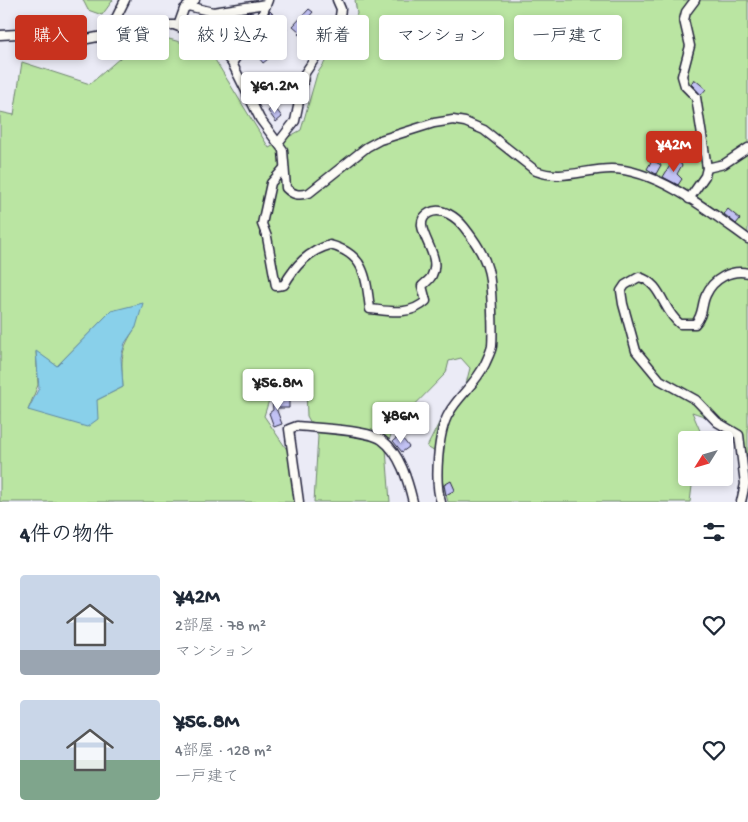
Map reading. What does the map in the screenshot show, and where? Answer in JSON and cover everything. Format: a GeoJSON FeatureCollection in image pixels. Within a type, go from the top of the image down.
{"type":"FeatureCollection","features":[{"type":"Feature","properties":{"kind":"street"},"geometry":{"type":"LineString","coordinates":[[118,15],[125,0]]}},
{"type":"Feature","properties":{"kind":"street"},"geometry":{"type":"LineString","coordinates":[[178,26],[184,9],[195,0]]}},
{"type":"Feature","properties":{"kind":"street"},"geometry":{"type":"LineString","coordinates":[[278,143],[295,120],[305,73],[339,23],[340,9],[337,0]]}},
{"type":"Feature","properties":{"kind":"street"},"geometry":{"type":"LineString","coordinates":[[689,200],[705,176],[707,168],[696,97],[686,86],[682,76],[690,46],[684,20],[686,12],[695,0]]}},
{"type":"Feature","properties":{"kind":"street"},"geometry":{"type":"LineString","coordinates":[[188,6],[213,12],[267,2]]}},
{"type":"Feature","properties":{"kind":"street"},"geometry":{"type":"LineString","coordinates":[[232,63],[256,28],[267,2]]}},
{"type":"Feature","properties":{"kind":"street"},"geometry":{"type":"LineString","coordinates":[[169,26],[178,26],[208,38],[232,63],[260,119],[283,150],[286,188],[292,194],[301,195],[309,193],[367,147],[380,140],[426,125],[453,120],[465,122],[484,130],[536,171],[545,175],[556,177],[590,171],[628,170],[658,181],[748,239]]}},
{"type":"Feature","properties":{"kind":"street"},"geometry":{"type":"LineString","coordinates":[[0,35],[35,33],[77,41],[97,38]]}},
{"type":"Feature","properties":{"kind":"street"},"geometry":{"type":"LineString","coordinates":[[707,168],[724,164],[748,148]]}},
{"type":"Feature","properties":{"kind":"street"},"geometry":{"type":"LineString","coordinates":[[284,168],[271,183],[262,224],[267,237],[276,286],[284,285],[292,271],[310,253],[330,246],[348,252],[361,266],[366,281],[370,309],[400,313],[422,304],[426,301],[422,286],[432,276],[435,262],[434,254],[422,231],[423,218],[428,213],[436,211],[448,213],[459,221],[482,253],[489,272],[492,346],[479,376],[448,414],[440,444],[437,483],[441,502]]}},
{"type":"Feature","properties":{"kind":"street"},"geometry":{"type":"LineString","coordinates":[[741,502],[745,484],[739,435],[717,422],[696,400],[660,380],[636,352],[621,290],[625,285],[639,277],[648,280],[654,285],[670,316],[680,324],[695,324],[700,318],[705,296],[713,284],[729,273],[748,273]]}},
{"type":"Feature","properties":{"kind":"street"},"geometry":{"type":"LineString","coordinates":[[299,502],[289,429],[297,426],[365,434],[383,440],[403,470],[413,502]]}},
{"type":"Feature","properties":{"kind":"green space"},"geometry":{"type":"Polygon","coordinates":[[[83,0],[113,0],[102,15],[88,10],[83,0]]]}},
{"type":"Feature","properties":{"kind":"green space"},"geometry":{"type":"Polygon","coordinates":[[[355,0],[748,0],[748,457],[740,439],[733,431],[719,422],[692,412],[700,431],[678,431],[678,486],[692,486],[690,502],[448,502],[442,480],[442,456],[427,447],[442,417],[465,388],[470,368],[461,358],[449,361],[446,373],[394,426],[386,449],[390,502],[314,502],[318,436],[307,416],[306,390],[290,391],[270,397],[264,416],[290,454],[295,502],[0,502],[0,112],[14,115],[22,62],[90,84],[118,60],[169,60],[169,39],[179,42],[179,60],[215,60],[269,148],[301,130],[317,74],[326,60],[369,60],[369,15],[356,15],[355,0]],[[111,311],[57,366],[36,352],[38,385],[28,410],[97,400],[123,387],[123,355],[127,342],[136,327],[111,311]]]}},
{"type":"Feature","properties":{"kind":"water"},"geometry":{"type":"Polygon","coordinates":[[[143,303],[136,327],[125,343],[121,357],[123,387],[97,400],[98,419],[87,427],[28,410],[39,388],[36,351],[57,366],[111,311],[143,303]]]}},
{"type":"Feature","properties":{"kind":"building"},"geometry":{"type":"Polygon","coordinates":[[[309,9],[313,12],[310,15],[303,15],[309,9]]]}},
{"type":"Feature","properties":{"kind":"building"},"geometry":{"type":"Polygon","coordinates":[[[248,12],[253,13],[253,15],[229,15],[248,12]]]}},
{"type":"Feature","properties":{"kind":"building"},"geometry":{"type":"Polygon","coordinates":[[[694,79],[706,89],[701,95],[691,84],[694,79]]]}},
{"type":"Feature","properties":{"kind":"building"},"geometry":{"type":"Polygon","coordinates":[[[274,106],[282,117],[276,122],[268,111],[274,106]]]}},
{"type":"Feature","properties":{"kind":"building"},"geometry":{"type":"Polygon","coordinates":[[[674,159],[682,165],[677,174],[682,179],[678,185],[663,177],[674,159]]]}},
{"type":"Feature","properties":{"kind":"building"},"geometry":{"type":"Polygon","coordinates":[[[652,160],[661,165],[656,174],[647,169],[652,160]]]}},
{"type":"Feature","properties":{"kind":"building"},"geometry":{"type":"Polygon","coordinates":[[[728,209],[740,219],[736,224],[724,214],[728,209]]]}},
{"type":"Feature","properties":{"kind":"building"},"geometry":{"type":"Polygon","coordinates":[[[289,399],[289,408],[276,408],[282,424],[274,427],[269,413],[273,410],[272,400],[289,399]]]}},
{"type":"Feature","properties":{"kind":"building"},"geometry":{"type":"Polygon","coordinates":[[[400,435],[409,447],[402,452],[393,441],[400,435]]]}},
{"type":"Feature","properties":{"kind":"building"},"geometry":{"type":"Polygon","coordinates":[[[451,481],[455,490],[446,495],[444,485],[451,481]]]}}]}
